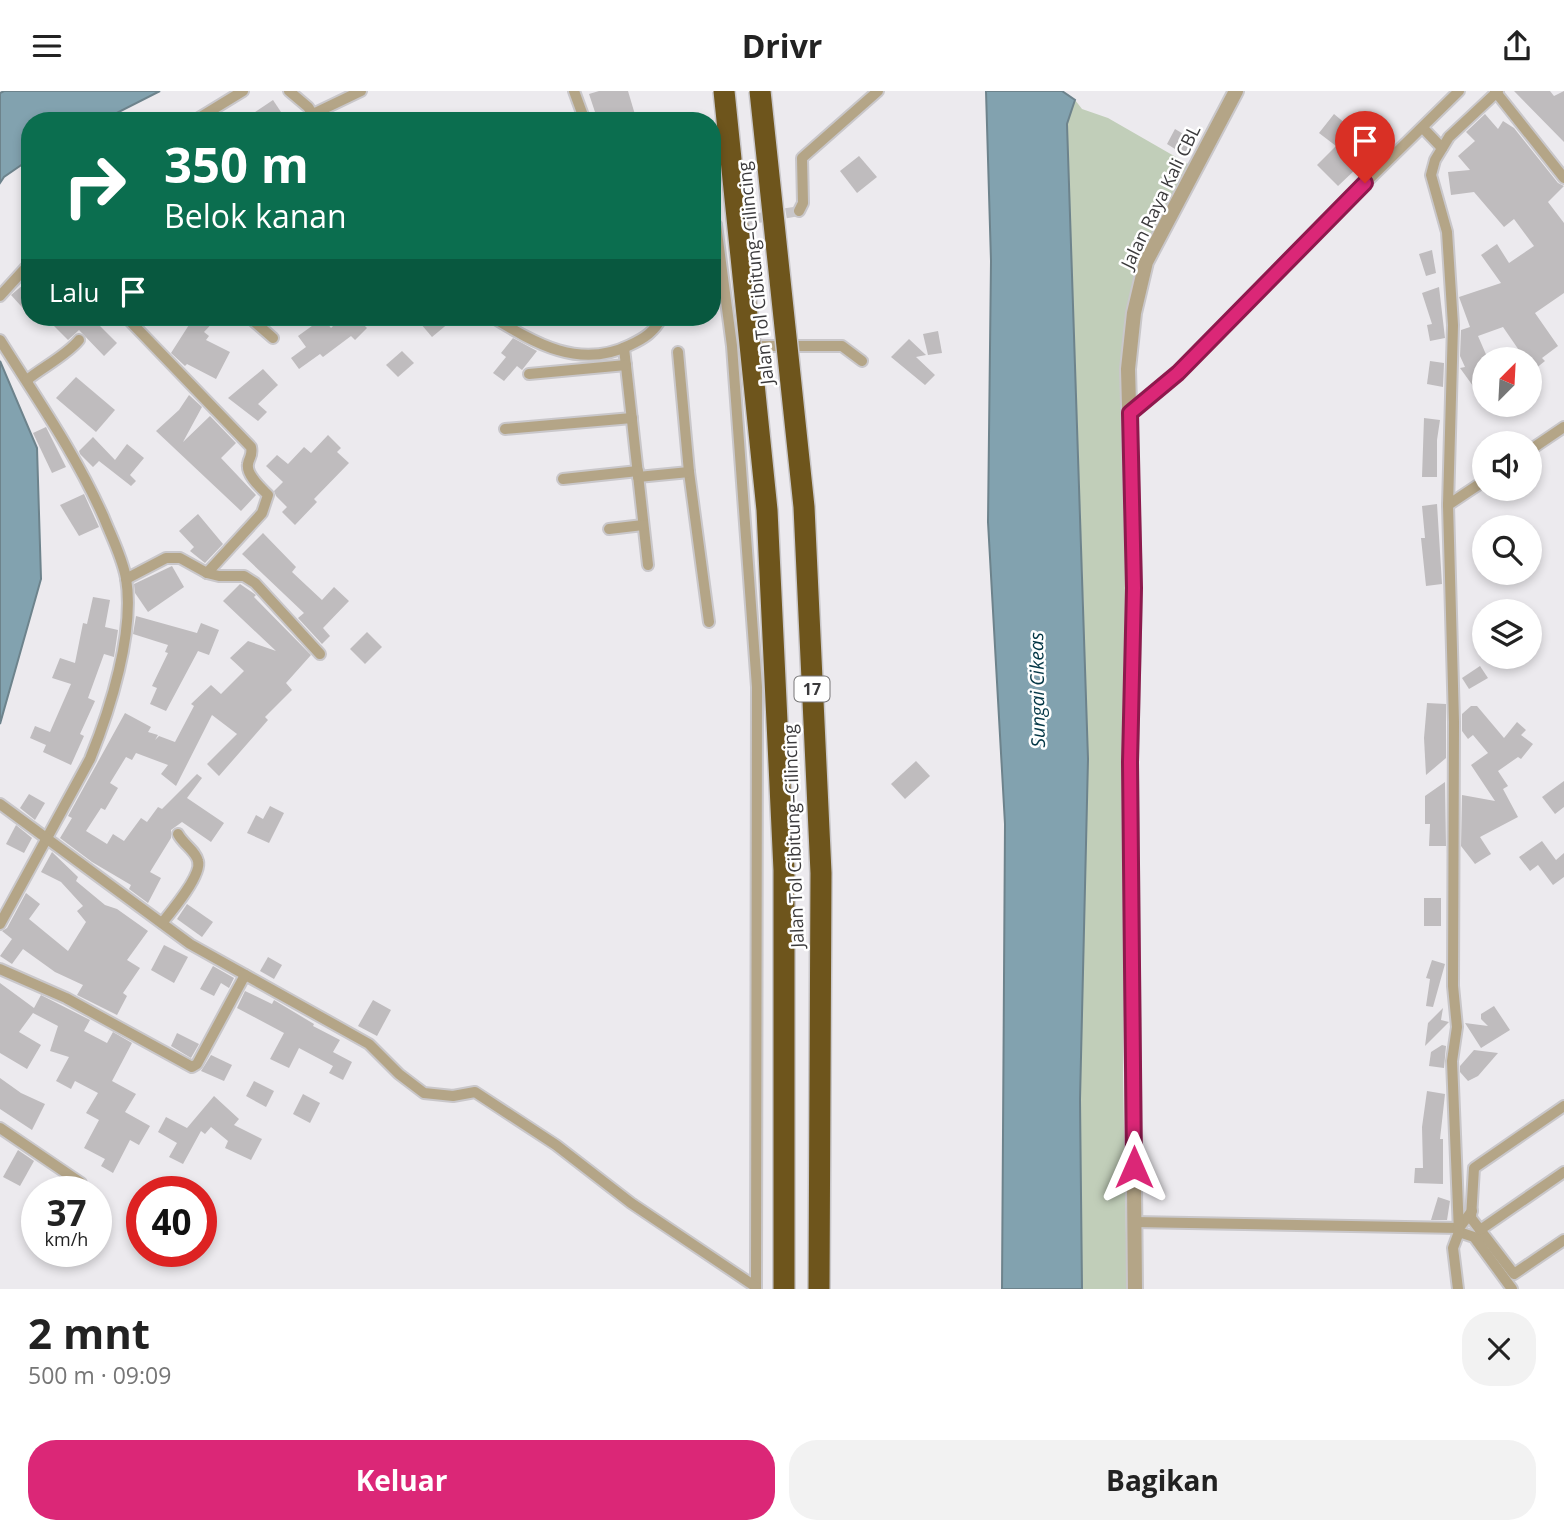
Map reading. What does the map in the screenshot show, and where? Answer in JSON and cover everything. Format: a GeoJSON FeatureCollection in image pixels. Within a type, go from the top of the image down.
{"type":"FeatureCollection","features":[{"type":"Feature","properties":{"kind":"highway","name":"Jalan Tol Cibitung–Cilincing"},"geometry":{"type":"LineString","coordinates":[[724,91],[768,510],[784,870],[784,1289]]}},
{"type":"Feature","properties":{"kind":"highway","name":"Jalan Tol Cibitung–Cilincing"},"geometry":{"type":"LineString","coordinates":[[760,91],[804,507],[821,873],[819,1289]]}},
{"type":"Feature","properties":{"kind":"street"},"geometry":{"type":"LineString","coordinates":[[209,112],[243,91]]}},
{"type":"Feature","properties":{"kind":"street"},"geometry":{"type":"LineString","coordinates":[[289,91],[310,112]]}},
{"type":"Feature","properties":{"kind":"street"},"geometry":{"type":"LineString","coordinates":[[325,112],[362,91]]}},
{"type":"Feature","properties":{"kind":"street"},"geometry":{"type":"LineString","coordinates":[[574,91],[582,112]]}},
{"type":"Feature","properties":{"kind":"street"},"geometry":{"type":"LineString","coordinates":[[799,211],[803,203],[803,158],[878,91]]}},
{"type":"Feature","properties":{"kind":"street","name":"Jalan Raya Kali CBL"},"geometry":{"type":"LineString","coordinates":[[1135,1289],[1130,762],[1134,588],[1129,347],[1142,272],[1236,91]]}},
{"type":"Feature","properties":{"kind":"street"},"geometry":{"type":"LineString","coordinates":[[1130,413],[1178,373],[1297,250],[1425,130],[1459,91]]}},
{"type":"Feature","properties":{"kind":"street"},"geometry":{"type":"LineString","coordinates":[[1459,1230],[1452,1061],[1457,1027],[1453,986],[1454,735],[1448,505],[1453,359],[1451,269],[1442,208],[1431,175],[1440,145],[1496,92],[1564,178]]}},
{"type":"Feature","properties":{"kind":"street"},"geometry":{"type":"LineString","coordinates":[[1425,130],[1440,145]]}},
{"type":"Feature","properties":{"kind":"street"},"geometry":{"type":"LineString","coordinates":[[721,261],[733,346],[757,687],[756,1288]]}},
{"type":"Feature","properties":{"kind":"street"},"geometry":{"type":"LineString","coordinates":[[0,296],[21,273]]}},
{"type":"Feature","properties":{"kind":"street"},"geometry":{"type":"LineString","coordinates":[[135,326],[251,447],[253,453],[248,465],[249,471],[268,495],[262,513],[207,573]]}},
{"type":"Feature","properties":{"kind":"street"},"geometry":{"type":"LineString","coordinates":[[259,326],[273,338]]}},
{"type":"Feature","properties":{"kind":"street"},"geometry":{"type":"LineString","coordinates":[[509,326],[558,352],[591,356],[624,348],[652,333],[656,326]]}},
{"type":"Feature","properties":{"kind":"street"},"geometry":{"type":"LineString","coordinates":[[0,339],[86,478],[116,546],[126,579],[122,648],[102,732],[0,924]]}},
{"type":"Feature","properties":{"kind":"street"},"geometry":{"type":"LineString","coordinates":[[27,380],[72,349],[79,340]]}},
{"type":"Feature","properties":{"kind":"street"},"geometry":{"type":"LineString","coordinates":[[733,346],[842,346],[862,361]]}},
{"type":"Feature","properties":{"kind":"street"},"geometry":{"type":"LineString","coordinates":[[624,348],[648,565]]}},
{"type":"Feature","properties":{"kind":"street"},"geometry":{"type":"LineString","coordinates":[[678,352],[689,472],[709,622]]}},
{"type":"Feature","properties":{"kind":"street"},"geometry":{"type":"LineString","coordinates":[[529,374],[626,365]]}},
{"type":"Feature","properties":{"kind":"street"},"geometry":{"type":"LineString","coordinates":[[505,429],[632,418]]}},
{"type":"Feature","properties":{"kind":"street"},"geometry":{"type":"LineString","coordinates":[[1542,442],[1564,427]]}},
{"type":"Feature","properties":{"kind":"street"},"geometry":{"type":"LineString","coordinates":[[563,479],[689,472]]}},
{"type":"Feature","properties":{"kind":"street"},"geometry":{"type":"LineString","coordinates":[[1448,505],[1472,489]]}},
{"type":"Feature","properties":{"kind":"street"},"geometry":{"type":"LineString","coordinates":[[609,529],[643,526]]}},
{"type":"Feature","properties":{"kind":"street"},"geometry":{"type":"LineString","coordinates":[[126,579],[166,558],[180,558],[207,573],[219,576],[244,576],[255,583],[320,654]]}},
{"type":"Feature","properties":{"kind":"street"},"geometry":{"type":"LineString","coordinates":[[0,804],[190,944],[369,1044],[399,1074],[424,1093],[453,1096],[475,1092],[556,1145],[631,1203],[756,1288]]}},
{"type":"Feature","properties":{"kind":"street"},"geometry":{"type":"LineString","coordinates":[[162,923],[186,891],[199,866],[198,859],[178,834]]}},
{"type":"Feature","properties":{"kind":"street"},"geometry":{"type":"LineString","coordinates":[[0,969],[66,998],[192,1067],[197,1064],[245,975]]}},
{"type":"Feature","properties":{"kind":"street"},"geometry":{"type":"LineString","coordinates":[[1564,1106],[1474,1168],[1471,1218],[1514,1274],[1564,1240]]}},
{"type":"Feature","properties":{"kind":"street"},"geometry":{"type":"LineString","coordinates":[[0,1128],[71,1176]]}},
{"type":"Feature","properties":{"kind":"street"},"geometry":{"type":"LineString","coordinates":[[1480,1230],[1564,1172]]}},
{"type":"Feature","properties":{"kind":"street"},"geometry":{"type":"LineString","coordinates":[[1458,1289],[1453,1248],[1459,1230],[1472,1211]]}},
{"type":"Feature","properties":{"kind":"street"},"geometry":{"type":"LineString","coordinates":[[1134,1222],[1459,1230],[1474,1237],[1512,1289]]}},
{"type":"Feature","properties":{"kind":"green space"},"geometry":{"type":"Polygon","coordinates":[[[1075,100],[1082,109],[1108,118],[1195,168],[1146,262],[1129,347],[1123,1074],[1127,1289],[1082,1289],[1080,1111],[1084,622],[1067,124],[1075,100]]]}},
{"type":"Feature","properties":{"kind":"water"},"geometry":{"type":"Polygon","coordinates":[[[160,91],[119,112],[21,112],[21,165],[0,183],[0,93],[160,91]]]}},
{"type":"Feature","properties":{"kind":"water","name":"Sungai Cikeas"},"geometry":{"type":"Polygon","coordinates":[[[986,91],[1062,91],[1075,100],[1067,124],[1088,759],[1080,1100],[1082,1289],[1002,1289],[1005,824],[988,522],[991,261],[986,91]]]}},
{"type":"Feature","properties":{"kind":"water"},"geometry":{"type":"Polygon","coordinates":[[[0,361],[37,448],[41,579],[0,724],[0,361]]]}},
{"type":"Feature","properties":{"kind":"building"},"geometry":{"type":"Polygon","coordinates":[[[599,91],[628,91],[634,112],[595,112],[589,94],[599,91]]]}},
{"type":"Feature","properties":{"kind":"building"},"geometry":{"type":"Polygon","coordinates":[[[1514,91],[1550,91],[1554,96],[1564,91],[1564,142],[1514,91]]]}},
{"type":"Feature","properties":{"kind":"building"},"geometry":{"type":"Polygon","coordinates":[[[273,100],[281,112],[255,112],[273,100]]]}},
{"type":"Feature","properties":{"kind":"building"},"geometry":{"type":"Polygon","coordinates":[[[1334,114],[1346,124],[1342,130],[1357,144],[1345,156],[1357,168],[1338,186],[1317,165],[1336,146],[1319,133],[1334,114]]]}},
{"type":"Feature","properties":{"kind":"building"},"geometry":{"type":"Polygon","coordinates":[[[1485,114],[1498,129],[1503,121],[1514,128],[1558,183],[1564,186],[1548,202],[1564,223],[1564,293],[1535,313],[1558,346],[1542,358],[1542,347],[1517,347],[1503,327],[1478,336],[1483,347],[1472,347],[1472,385],[1460,368],[1465,367],[1460,356],[1461,330],[1470,327],[1459,297],[1501,283],[1481,255],[1497,244],[1509,263],[1534,246],[1514,219],[1504,227],[1474,192],[1451,195],[1448,172],[1470,170],[1458,156],[1475,141],[1466,132],[1485,114]]]}},
{"type":"Feature","properties":{"kind":"building"},"geometry":{"type":"Polygon","coordinates":[[[1175,129],[1197,142],[1188,157],[1167,144],[1175,129]]]}},
{"type":"Feature","properties":{"kind":"building"},"geometry":{"type":"Polygon","coordinates":[[[859,156],[877,177],[857,193],[840,171],[859,156]]]}},
{"type":"Feature","properties":{"kind":"building"},"geometry":{"type":"Polygon","coordinates":[[[1432,250],[1436,273],[1426,276],[1419,254],[1432,250]]]}},
{"type":"Feature","properties":{"kind":"building"},"geometry":{"type":"Polygon","coordinates":[[[21,287],[21,306],[11,295],[21,287]]]}},
{"type":"Feature","properties":{"kind":"building"},"geometry":{"type":"Polygon","coordinates":[[[1439,287],[1445,338],[1430,341],[1427,325],[1432,324],[1422,293],[1439,287]]]}},
{"type":"Feature","properties":{"kind":"building"},"geometry":{"type":"Polygon","coordinates":[[[54,326],[100,326],[117,343],[104,356],[79,330],[68,340],[54,326]]]}},
{"type":"Feature","properties":{"kind":"building"},"geometry":{"type":"Polygon","coordinates":[[[188,326],[210,326],[204,332],[209,336],[206,340],[230,352],[216,379],[187,364],[185,366],[171,353],[188,326]]]}},
{"type":"Feature","properties":{"kind":"building"},"geometry":{"type":"Polygon","coordinates":[[[312,326],[367,328],[355,340],[351,336],[323,357],[320,354],[299,369],[291,358],[306,347],[298,336],[312,326]]]}},
{"type":"Feature","properties":{"kind":"building"},"geometry":{"type":"Polygon","coordinates":[[[423,326],[445,326],[432,337],[423,326]]]}},
{"type":"Feature","properties":{"kind":"building"},"geometry":{"type":"Polygon","coordinates":[[[938,331],[942,353],[928,355],[923,334],[938,331]]]}},
{"type":"Feature","properties":{"kind":"building"},"geometry":{"type":"Polygon","coordinates":[[[513,338],[537,351],[522,370],[517,366],[504,381],[493,373],[506,357],[501,353],[513,338]]]}},
{"type":"Feature","properties":{"kind":"building"},"geometry":{"type":"Polygon","coordinates":[[[909,339],[926,355],[916,357],[935,375],[925,385],[891,357],[909,339]]]}},
{"type":"Feature","properties":{"kind":"building"},"geometry":{"type":"Polygon","coordinates":[[[402,351],[414,363],[398,377],[386,365],[402,351]]]}},
{"type":"Feature","properties":{"kind":"building"},"geometry":{"type":"Polygon","coordinates":[[[1430,361],[1444,363],[1443,387],[1427,384],[1430,361]]]}},
{"type":"Feature","properties":{"kind":"building"},"geometry":{"type":"Polygon","coordinates":[[[263,369],[278,385],[258,404],[267,412],[258,421],[228,398],[263,369]]]}},
{"type":"Feature","properties":{"kind":"building"},"geometry":{"type":"Polygon","coordinates":[[[76,377],[115,410],[96,432],[56,398],[76,377]]]}},
{"type":"Feature","properties":{"kind":"building"},"geometry":{"type":"Polygon","coordinates":[[[189,395],[202,407],[183,442],[210,416],[236,443],[221,458],[256,495],[241,511],[156,431],[179,410],[189,395]]]}},
{"type":"Feature","properties":{"kind":"building"},"geometry":{"type":"Polygon","coordinates":[[[1424,418],[1440,420],[1437,477],[1422,477],[1424,418]]]}},
{"type":"Feature","properties":{"kind":"building"},"geometry":{"type":"Polygon","coordinates":[[[46,427],[66,467],[52,473],[33,433],[46,427]]]}},
{"type":"Feature","properties":{"kind":"building"},"geometry":{"type":"Polygon","coordinates":[[[328,435],[341,448],[337,452],[349,463],[314,499],[317,502],[295,525],[282,512],[287,507],[274,491],[283,482],[266,466],[277,455],[288,464],[304,447],[311,453],[328,435]]]}},
{"type":"Feature","properties":{"kind":"building"},"geometry":{"type":"Polygon","coordinates":[[[93,437],[115,460],[127,444],[144,458],[130,475],[136,481],[131,486],[99,461],[93,467],[80,454],[79,451],[93,437]]]}},
{"type":"Feature","properties":{"kind":"building"},"geometry":{"type":"Polygon","coordinates":[[[84,494],[99,527],[79,536],[60,505],[84,494]]]}},
{"type":"Feature","properties":{"kind":"building"},"geometry":{"type":"Polygon","coordinates":[[[1437,504],[1442,584],[1426,586],[1421,538],[1425,538],[1422,506],[1437,504]]]}},
{"type":"Feature","properties":{"kind":"building"},"geometry":{"type":"Polygon","coordinates":[[[198,514],[223,544],[205,563],[190,551],[194,547],[179,531],[198,514]]]}},
{"type":"Feature","properties":{"kind":"building"},"geometry":{"type":"Polygon","coordinates":[[[263,533],[296,567],[292,572],[322,600],[334,587],[349,601],[323,628],[330,636],[322,644],[298,618],[304,613],[242,554],[263,533]]]}},
{"type":"Feature","properties":{"kind":"building"},"geometry":{"type":"Polygon","coordinates":[[[172,566],[184,587],[148,612],[135,593],[134,584],[172,566]]]}},
{"type":"Feature","properties":{"kind":"building"},"geometry":{"type":"Polygon","coordinates":[[[240,584],[256,595],[254,597],[311,655],[286,683],[292,690],[265,717],[268,720],[219,776],[207,764],[237,734],[212,715],[176,786],[161,774],[168,765],[136,753],[132,760],[126,757],[110,783],[118,788],[105,810],[101,808],[86,831],[107,844],[113,834],[124,841],[141,818],[147,822],[158,807],[162,809],[197,774],[202,778],[187,798],[224,823],[211,842],[182,822],[171,830],[171,838],[150,872],[161,878],[148,903],[129,889],[131,885],[92,862],[60,838],[72,818],[68,816],[125,713],[151,727],[148,732],[158,735],[155,740],[159,736],[175,742],[194,706],[191,704],[211,685],[221,694],[244,671],[230,658],[248,641],[276,651],[223,601],[240,584]]]}},
{"type":"Feature","properties":{"kind":"building"},"geometry":{"type":"Polygon","coordinates":[[[93,597],[110,600],[105,627],[118,630],[114,657],[104,654],[88,698],[95,701],[80,734],[84,736],[71,765],[43,752],[46,745],[30,738],[35,726],[50,732],[71,684],[52,678],[60,658],[75,663],[83,623],[87,624],[93,597]]]}},
{"type":"Feature","properties":{"kind":"building"},"geometry":{"type":"Polygon","coordinates":[[[136,616],[197,633],[201,623],[219,630],[209,655],[198,651],[166,711],[150,704],[157,688],[152,686],[168,653],[165,652],[168,645],[133,634],[136,616]]]}},
{"type":"Feature","properties":{"kind":"building"},"geometry":{"type":"Polygon","coordinates":[[[367,632],[382,647],[365,664],[350,649],[367,632]]]}},
{"type":"Feature","properties":{"kind":"building"},"geometry":{"type":"Polygon","coordinates":[[[1476,669],[1482,669],[1488,678],[1469,689],[1462,678],[1476,669]]]}},
{"type":"Feature","properties":{"kind":"building"},"geometry":{"type":"Polygon","coordinates":[[[1427,703],[1446,704],[1446,758],[1426,775],[1424,738],[1427,703]]]}},
{"type":"Feature","properties":{"kind":"building"},"geometry":{"type":"Polygon","coordinates":[[[1471,706],[1477,706],[1504,738],[1517,722],[1526,730],[1521,735],[1533,744],[1521,759],[1518,757],[1498,771],[1508,786],[1503,789],[1518,817],[1480,837],[1491,854],[1475,864],[1461,846],[1462,795],[1495,801],[1471,765],[1488,753],[1473,735],[1468,739],[1462,731],[1462,714],[1471,706]]]}},
{"type":"Feature","properties":{"kind":"building"},"geometry":{"type":"Polygon","coordinates":[[[916,761],[930,776],[905,799],[891,784],[916,761]]]}},
{"type":"Feature","properties":{"kind":"building"},"geometry":{"type":"Polygon","coordinates":[[[1564,781],[1564,807],[1555,814],[1542,797],[1564,781]]]}},
{"type":"Feature","properties":{"kind":"building"},"geometry":{"type":"Polygon","coordinates":[[[1445,782],[1446,846],[1429,846],[1430,824],[1425,824],[1425,796],[1445,782]]]}},
{"type":"Feature","properties":{"kind":"building"},"geometry":{"type":"Polygon","coordinates":[[[29,794],[45,803],[35,820],[20,808],[29,794]]]}},
{"type":"Feature","properties":{"kind":"building"},"geometry":{"type":"Polygon","coordinates":[[[270,806],[284,813],[269,843],[247,833],[256,815],[263,819],[270,806]]]}},
{"type":"Feature","properties":{"kind":"building"},"geometry":{"type":"Polygon","coordinates":[[[16,825],[32,838],[24,853],[6,844],[16,825]]]}},
{"type":"Feature","properties":{"kind":"building"},"geometry":{"type":"Polygon","coordinates":[[[1542,841],[1556,860],[1564,853],[1564,877],[1553,885],[1538,865],[1530,871],[1519,857],[1542,841]]]}},
{"type":"Feature","properties":{"kind":"building"},"geometry":{"type":"Polygon","coordinates":[[[52,852],[78,877],[76,881],[105,905],[117,909],[148,931],[127,960],[140,968],[123,993],[127,996],[117,1015],[77,995],[83,985],[55,972],[23,949],[12,964],[0,956],[12,939],[2,931],[7,928],[26,893],[40,904],[29,919],[68,951],[86,922],[77,911],[83,906],[61,882],[41,872],[52,852]]]}},
{"type":"Feature","properties":{"kind":"building"},"geometry":{"type":"Polygon","coordinates":[[[1424,898],[1441,898],[1441,926],[1424,926],[1424,898]]]}},
{"type":"Feature","properties":{"kind":"building"},"geometry":{"type":"Polygon","coordinates":[[[187,904],[213,922],[202,937],[177,919],[187,904]]]}},
{"type":"Feature","properties":{"kind":"building"},"geometry":{"type":"Polygon","coordinates":[[[164,945],[188,957],[174,983],[151,970],[164,945]]]}},
{"type":"Feature","properties":{"kind":"building"},"geometry":{"type":"Polygon","coordinates":[[[268,957],[282,965],[274,979],[260,971],[268,957]]]}},
{"type":"Feature","properties":{"kind":"building"},"geometry":{"type":"Polygon","coordinates":[[[1432,960],[1445,964],[1433,1007],[1426,1006],[1430,979],[1426,978],[1432,960]]]}},
{"type":"Feature","properties":{"kind":"building"},"geometry":{"type":"Polygon","coordinates":[[[213,966],[234,978],[229,988],[221,983],[214,996],[200,989],[213,966]]]}},
{"type":"Feature","properties":{"kind":"building"},"geometry":{"type":"Polygon","coordinates":[[[0,983],[34,1008],[41,995],[90,1020],[84,1031],[107,1043],[113,1032],[132,1043],[112,1081],[136,1094],[125,1112],[150,1126],[139,1145],[130,1140],[113,1173],[101,1166],[105,1159],[84,1148],[99,1120],[86,1113],[98,1093],[75,1081],[71,1089],[56,1081],[69,1057],[50,1051],[58,1026],[33,1013],[19,1032],[41,1045],[27,1069],[0,1053],[0,983]]]}},
{"type":"Feature","properties":{"kind":"building"},"geometry":{"type":"Polygon","coordinates":[[[245,991],[272,1004],[274,1000],[340,1040],[333,1052],[352,1062],[343,1080],[329,1073],[333,1066],[299,1048],[289,1068],[270,1059],[284,1033],[237,1008],[245,991]]]}},
{"type":"Feature","properties":{"kind":"building"},"geometry":{"type":"Polygon","coordinates":[[[373,1000],[391,1010],[377,1036],[358,1026],[373,1000]]]}},
{"type":"Feature","properties":{"kind":"building"},"geometry":{"type":"Polygon","coordinates":[[[1494,1006],[1510,1030],[1481,1048],[1465,1023],[1488,1026],[1481,1019],[1481,1014],[1494,1006]]]}},
{"type":"Feature","properties":{"kind":"building"},"geometry":{"type":"Polygon","coordinates":[[[1443,1008],[1441,1020],[1449,1022],[1425,1046],[1428,1023],[1443,1008]]]}},
{"type":"Feature","properties":{"kind":"building"},"geometry":{"type":"Polygon","coordinates":[[[177,1033],[199,1044],[191,1058],[171,1046],[177,1033]]]}},
{"type":"Feature","properties":{"kind":"building"},"geometry":{"type":"Polygon","coordinates":[[[1442,1045],[1446,1046],[1444,1068],[1429,1066],[1431,1052],[1442,1045]]]}},
{"type":"Feature","properties":{"kind":"building"},"geometry":{"type":"Polygon","coordinates":[[[1474,1050],[1498,1053],[1478,1076],[1468,1081],[1460,1072],[1460,1066],[1474,1050]]]}},
{"type":"Feature","properties":{"kind":"building"},"geometry":{"type":"Polygon","coordinates":[[[211,1055],[232,1065],[224,1081],[201,1071],[211,1055]]]}},
{"type":"Feature","properties":{"kind":"building"},"geometry":{"type":"Polygon","coordinates":[[[0,1078],[21,1093],[45,1104],[32,1130],[0,1109],[0,1078]]]}},
{"type":"Feature","properties":{"kind":"building"},"geometry":{"type":"Polygon","coordinates":[[[254,1081],[274,1091],[266,1107],[246,1096],[254,1081]]]}},
{"type":"Feature","properties":{"kind":"building"},"geometry":{"type":"Polygon","coordinates":[[[1427,1091],[1445,1094],[1440,1139],[1443,1139],[1443,1184],[1414,1183],[1415,1168],[1423,1168],[1422,1127],[1427,1091]]]}},
{"type":"Feature","properties":{"kind":"building"},"geometry":{"type":"Polygon","coordinates":[[[303,1094],[320,1103],[310,1123],[293,1114],[303,1094]]]}},
{"type":"Feature","properties":{"kind":"building"},"geometry":{"type":"Polygon","coordinates":[[[214,1096],[239,1119],[234,1125],[262,1139],[251,1160],[225,1148],[228,1141],[211,1127],[205,1134],[201,1131],[183,1164],[169,1157],[177,1143],[158,1132],[166,1117],[187,1128],[214,1096]]]}},
{"type":"Feature","properties":{"kind":"building"},"geometry":{"type":"Polygon","coordinates":[[[18,1150],[34,1161],[26,1176],[21,1176],[20,1186],[3,1177],[18,1150]]]}},
{"type":"Feature","properties":{"kind":"building"},"geometry":{"type":"Polygon","coordinates":[[[1438,1197],[1450,1201],[1447,1220],[1431,1220],[1438,1197]]]}},
{"type":"Feature","properties":{"kind":"tunnel"},"geometry":{"type":"LineString","coordinates":[[721,224],[799,211]]}},
{"type":"Feature","properties":{"kind":"route"},"geometry":{"type":"LineString","coordinates":[[1134,1167],[1130,762],[1134,588],[1130,413],[1178,373],[1365,183]]}}]}
